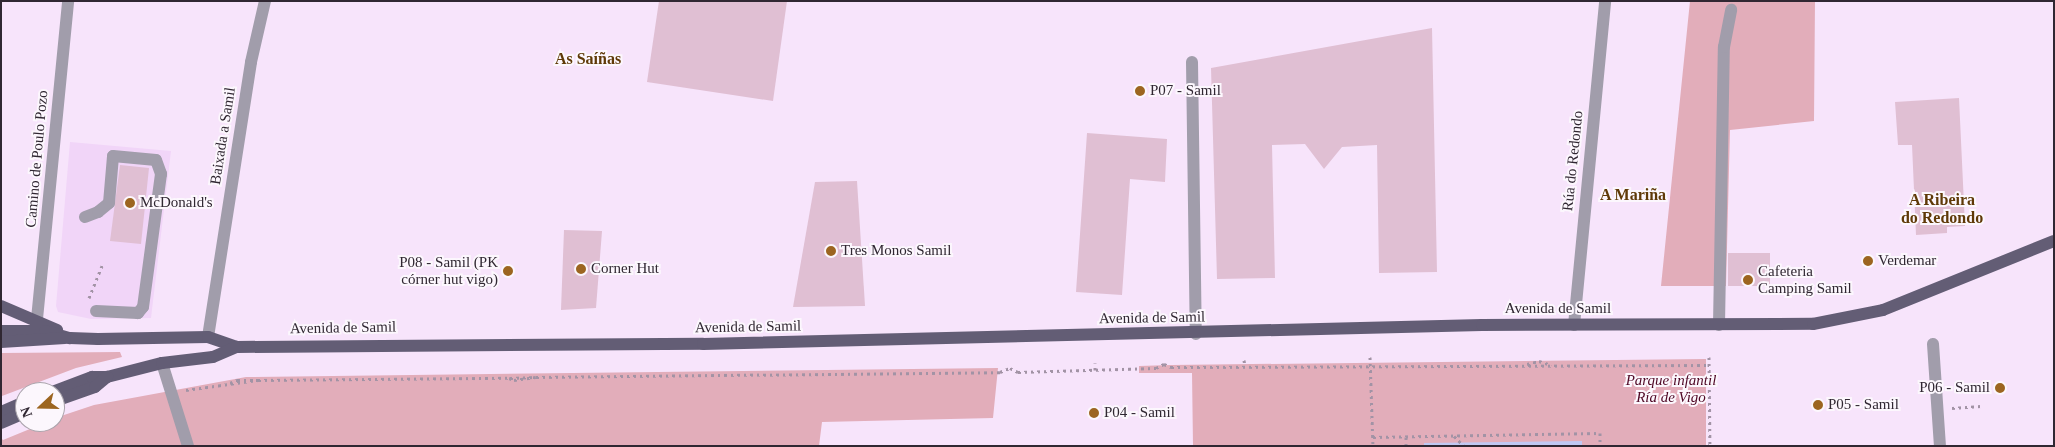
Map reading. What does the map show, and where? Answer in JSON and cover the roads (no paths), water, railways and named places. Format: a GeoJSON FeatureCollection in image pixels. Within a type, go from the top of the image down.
{"type":"FeatureCollection","features":[{"type":"Feature","properties":{"kind":"main road","name":"Avenida de Samil"},"geometry":{"type":"LineString","coordinates":[[1,342],[45,342],[70,338],[208,337],[237,347],[703,344],[1574,325],[1813,324],[1862,316],[2054,241]]}},
{"type":"Feature","properties":{"kind":"main road"},"geometry":{"type":"LineString","coordinates":[[1,306],[37,319],[70,338]]}},
{"type":"Feature","properties":{"kind":"main road","name":"Avenida de Samil"},"geometry":{"type":"LineString","coordinates":[[1,330],[45,331],[70,338]]}},
{"type":"Feature","properties":{"kind":"main road","name":"Avenida de Samil"},"geometry":{"type":"LineString","coordinates":[[65,387],[92,376],[107,377],[162,363],[213,357],[237,347]]}},
{"type":"Feature","properties":{"kind":"main road","name":"Avenida de Samil"},"geometry":{"type":"LineString","coordinates":[[65,398],[95,387],[107,377]]}},
{"type":"Feature","properties":{"kind":"main road"},"geometry":{"type":"LineString","coordinates":[[1,412],[15,406]]}},
{"type":"Feature","properties":{"kind":"main road"},"geometry":{"type":"LineString","coordinates":[[1,423],[15,418]]}},
{"type":"Feature","properties":{"kind":"street","name":"Camino de Poulo Pozo"},"geometry":{"type":"LineString","coordinates":[[37,319],[68,1]]}},
{"type":"Feature","properties":{"kind":"street","name":"Baixada a Samil"},"geometry":{"type":"LineString","coordinates":[[208,337],[251,62],[265,1]]}},
{"type":"Feature","properties":{"kind":"street","name":"Rúa do Redondo"},"geometry":{"type":"LineString","coordinates":[[1574,325],[1605,1]]}},
{"type":"Feature","properties":{"kind":"street"},"geometry":{"type":"LineString","coordinates":[[1720,325],[1724,47],[1731,10]]}},
{"type":"Feature","properties":{"kind":"street"},"geometry":{"type":"LineString","coordinates":[[1192,62],[1196,334]]}},
{"type":"Feature","properties":{"kind":"street"},"geometry":{"type":"LineString","coordinates":[[85,217],[109,203],[113,156],[156,160],[161,174],[143,307],[138,313],[92,307]]}},
{"type":"Feature","properties":{"kind":"street"},"geometry":{"type":"LineString","coordinates":[[1933,344],[1940,446]]}},
{"type":"Feature","properties":{"kind":"street"},"geometry":{"type":"LineString","coordinates":[[162,363],[188,446]]}},
{"type":"Feature","properties":{"kind":"water"},"geometry":{"type":"Polygon","coordinates":[[[1582,441],[1582,446],[1424,446],[1424,443],[1582,441]]]}},
{"type":"Feature","properties":{"kind":"place","name":"P07 - Samil"},"geometry":{"type":"Point","coordinates":[1140,91]}},
{"type":"Feature","properties":{"kind":"place","name":"McDonald's"},"geometry":{"type":"Point","coordinates":[130,203]}},
{"type":"Feature","properties":{"kind":"place","name":"Tres Monos Samil"},"geometry":{"type":"Point","coordinates":[831,251]}},
{"type":"Feature","properties":{"kind":"place","name":"Verdemar"},"geometry":{"type":"Point","coordinates":[1868,261]}},
{"type":"Feature","properties":{"kind":"place","name":"Corner Hut"},"geometry":{"type":"Point","coordinates":[581,269]}},
{"type":"Feature","properties":{"kind":"place","name":"P08 - Samil (PK córner hut vigo)"},"geometry":{"type":"Point","coordinates":[508,271]}},
{"type":"Feature","properties":{"kind":"place","name":"Cafeteria Camping Samil"},"geometry":{"type":"Point","coordinates":[1748,280]}},
{"type":"Feature","properties":{"kind":"place","name":"P06 - Samil"},"geometry":{"type":"Point","coordinates":[2000,388]}},
{"type":"Feature","properties":{"kind":"place","name":"P05 - Samil"},"geometry":{"type":"Point","coordinates":[1818,405]}},
{"type":"Feature","properties":{"kind":"place","name":"P04 - Samil"},"geometry":{"type":"Point","coordinates":[1094,413]}},
{"type":"Feature","properties":{"kind":"district","name":"As Saíñas"},"geometry":{"type":"Point","coordinates":[588,59]}},
{"type":"Feature","properties":{"kind":"district","name":"A Mariña"},"geometry":{"type":"Point","coordinates":[1633,195]}},
{"type":"Feature","properties":{"kind":"district","name":"A Ribeira do Redondo"},"geometry":{"type":"Point","coordinates":[1942,209]}},
{"type":"Feature","properties":{"kind":"park label","name":"Parque infantil Ría de Vigo"},"geometry":{"type":"Point","coordinates":[1671,388]}}]}
